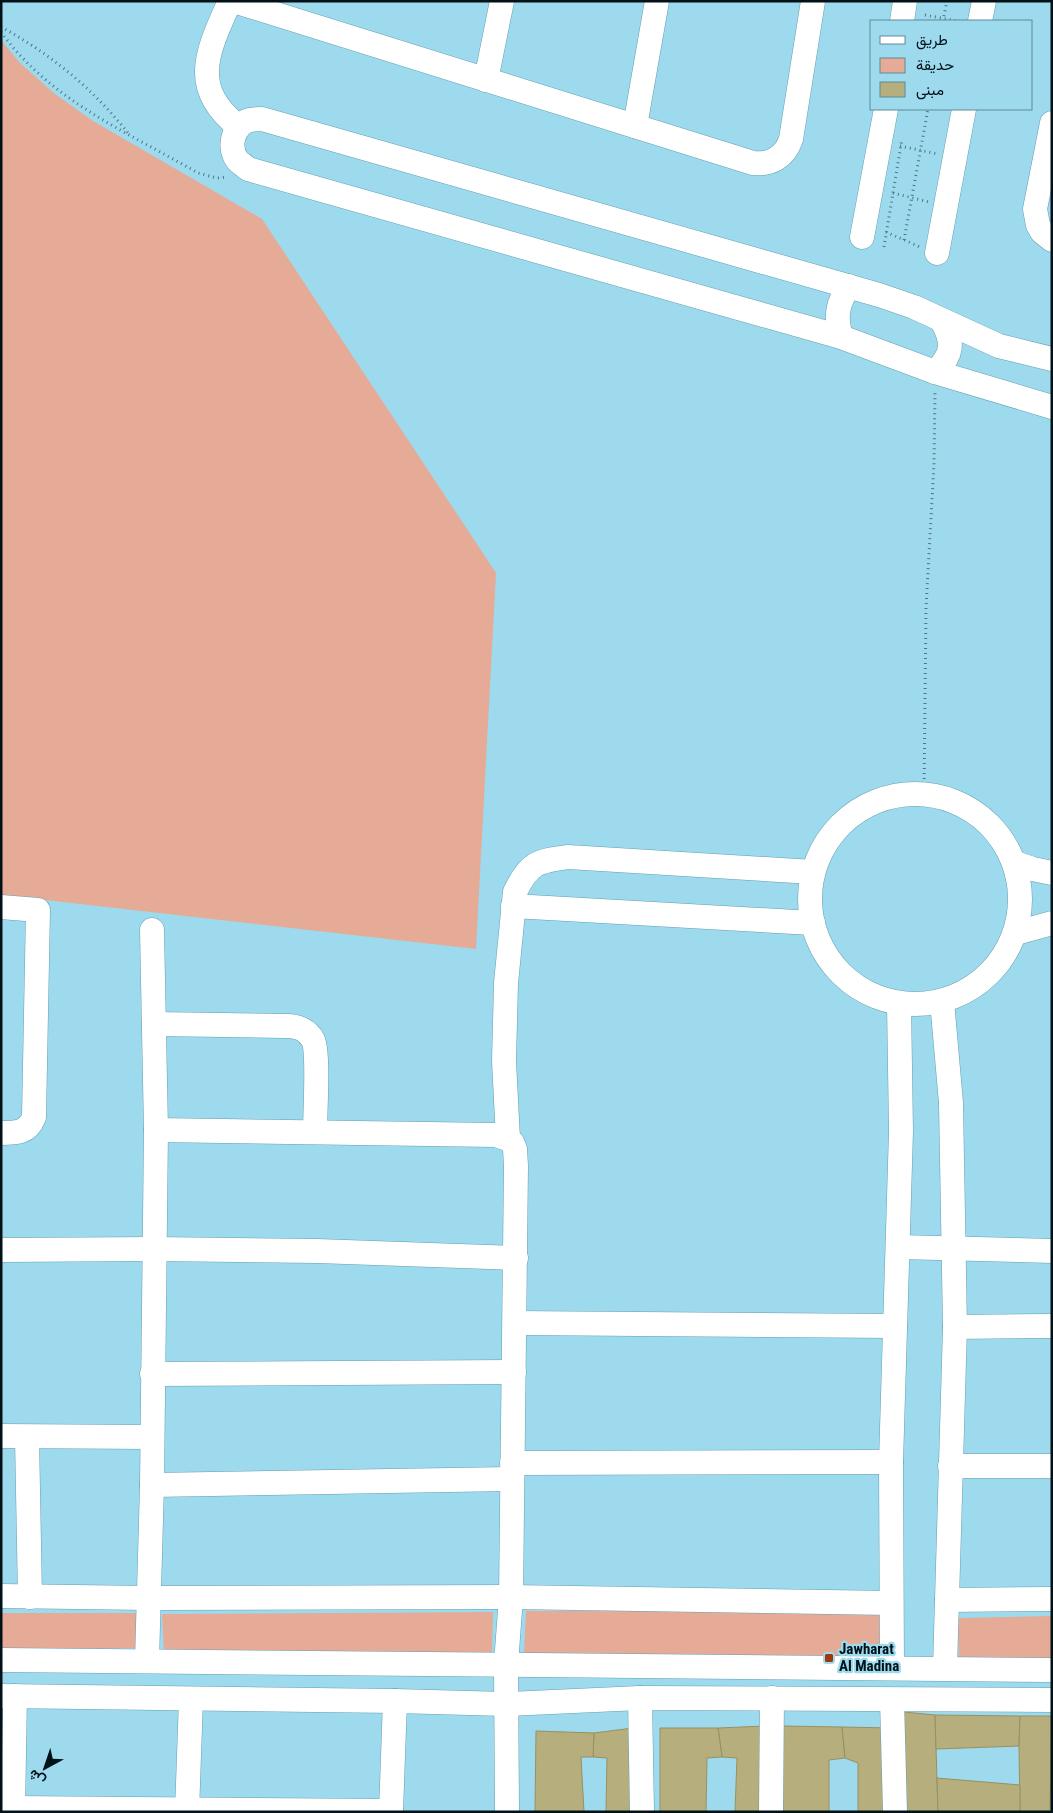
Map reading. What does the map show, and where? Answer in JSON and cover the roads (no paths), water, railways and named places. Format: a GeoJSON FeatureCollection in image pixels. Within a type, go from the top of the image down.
{"type":"FeatureCollection","features":[{"type":"Feature","properties":{"kind":"street"},"geometry":{"type":"LineString","coordinates":[[230,1],[213,40],[207,62],[207,74],[214,99],[225,114],[239,126]]}},
{"type":"Feature","properties":{"kind":"street"},"geometry":{"type":"LineString","coordinates":[[234,1],[753,163],[768,163],[781,156],[789,146],[813,1]]}},
{"type":"Feature","properties":{"kind":"street"},"geometry":{"type":"LineString","coordinates":[[486,80],[502,1]]}},
{"type":"Feature","properties":{"kind":"street"},"geometry":{"type":"LineString","coordinates":[[635,126],[657,1]]}},
{"type":"Feature","properties":{"kind":"street"},"geometry":{"type":"LineString","coordinates":[[902,20],[905,1]]}},
{"type":"Feature","properties":{"kind":"street"},"geometry":{"type":"LineString","coordinates":[[980,20],[984,1]]}},
{"type":"Feature","properties":{"kind":"street"},"geometry":{"type":"LineString","coordinates":[[862,238],[890,144],[886,110]]}},
{"type":"Feature","properties":{"kind":"street"},"geometry":{"type":"LineString","coordinates":[[930,251],[955,157],[964,110]]}},
{"type":"Feature","properties":{"kind":"street"},"geometry":{"type":"LineString","coordinates":[[1052,360],[998,346],[914,307],[849,286],[262,119],[250,120],[239,126],[233,137],[232,150],[238,161],[248,169],[841,338],[935,372],[1052,407]]}},
{"type":"Feature","properties":{"kind":"street"},"geometry":{"type":"LineString","coordinates":[[1052,123],[1036,209],[1038,225],[1042,232],[1052,240]]}},
{"type":"Feature","properties":{"kind":"street"},"geometry":{"type":"LineString","coordinates":[[841,338],[837,324],[837,311],[841,297],[849,286]]}},
{"type":"Feature","properties":{"kind":"street"},"geometry":{"type":"LineString","coordinates":[[935,372],[945,362],[950,348],[949,334],[942,321]]}},
{"type":"Feature","properties":{"kind":"street"},"geometry":{"type":"LineString","coordinates":[[924,794],[958,803],[988,822],[1009,850],[1015,862],[1020,909],[1016,933],[1004,956],[987,976],[966,992],[942,1001],[921,1004],[899,1003],[870,994],[844,976],[824,952],[813,923],[810,897],[813,872],[829,838],[854,813],[887,797],[924,794]]}},
{"type":"Feature","properties":{"kind":"street"},"geometry":{"type":"LineString","coordinates":[[507,1812],[506,1664],[510,1598],[516,1166],[515,1149],[508,1139],[504,1061],[505,993],[515,892],[521,879],[530,868],[542,860],[568,857],[813,872]]}},
{"type":"Feature","properties":{"kind":"street"},"geometry":{"type":"LineString","coordinates":[[1015,862],[1033,869],[1052,873]]}},
{"type":"Feature","properties":{"kind":"street"},"geometry":{"type":"LineString","coordinates":[[513,906],[813,923]]}},
{"type":"Feature","properties":{"kind":"street"},"geometry":{"type":"LineString","coordinates":[[1,907],[38,910],[34,1117],[28,1128],[24,1131],[1,1133]]}},
{"type":"Feature","properties":{"kind":"street"},"geometry":{"type":"LineString","coordinates":[[1016,933],[1052,923]]}},
{"type":"Feature","properties":{"kind":"street"},"geometry":{"type":"LineString","coordinates":[[147,1661],[152,1485],[156,1130],[152,930]]}},
{"type":"Feature","properties":{"kind":"street"},"geometry":{"type":"LineString","coordinates":[[942,1001],[951,1103],[954,1327],[945,1668]]}},
{"type":"Feature","properties":{"kind":"street"},"geometry":{"type":"LineString","coordinates":[[892,1668],[891,1462],[901,1131],[899,1003]]}},
{"type":"Feature","properties":{"kind":"street"},"geometry":{"type":"LineString","coordinates":[[154,1024],[294,1026],[308,1033],[315,1047],[315,1132]]}},
{"type":"Feature","properties":{"kind":"street"},"geometry":{"type":"LineString","coordinates":[[156,1130],[496,1135],[508,1139]]}},
{"type":"Feature","properties":{"kind":"street"},"geometry":{"type":"LineString","coordinates":[[898,1247],[1052,1251]]}},
{"type":"Feature","properties":{"kind":"street"},"geometry":{"type":"LineString","coordinates":[[1,1250],[154,1248],[516,1258]]}},
{"type":"Feature","properties":{"kind":"street"},"geometry":{"type":"LineString","coordinates":[[515,1323],[895,1326]]}},
{"type":"Feature","properties":{"kind":"street"},"geometry":{"type":"LineString","coordinates":[[954,1327],[1052,1326]]}},
{"type":"Feature","properties":{"kind":"street"},"geometry":{"type":"LineString","coordinates":[[152,1374],[514,1372]]}},
{"type":"Feature","properties":{"kind":"street"},"geometry":{"type":"LineString","coordinates":[[1,1436],[27,1438],[152,1437]]}},
{"type":"Feature","properties":{"kind":"street"},"geometry":{"type":"LineString","coordinates":[[27,1438],[30,1597]]}},
{"type":"Feature","properties":{"kind":"street"},"geometry":{"type":"LineString","coordinates":[[152,1485],[512,1471],[891,1462]]}},
{"type":"Feature","properties":{"kind":"street"},"geometry":{"type":"LineString","coordinates":[[950,1466],[1052,1466]]}},
{"type":"Feature","properties":{"kind":"street"},"geometry":{"type":"LineString","coordinates":[[1,1596],[891,1602]]}},
{"type":"Feature","properties":{"kind":"street"},"geometry":{"type":"LineString","coordinates":[[947,1600],[1052,1599]]}},
{"type":"Feature","properties":{"kind":"street"},"geometry":{"type":"LineString","coordinates":[[1,1660],[1052,1670]]}},
{"type":"Feature","properties":{"kind":"street"},"geometry":{"type":"LineString","coordinates":[[395,1701],[391,1811],[13,1810],[8,1696],[395,1701],[506,1704],[640,1698],[1052,1700]]}},
{"type":"Feature","properties":{"kind":"street"},"geometry":{"type":"LineString","coordinates":[[640,1698],[642,1812]]}},
{"type":"Feature","properties":{"kind":"street"},"geometry":{"type":"LineString","coordinates":[[771,1812],[772,1698]]}},
{"type":"Feature","properties":{"kind":"street"},"geometry":{"type":"LineString","coordinates":[[188,1811],[191,1699]]}},
{"type":"Feature","properties":{"kind":"street"},"geometry":{"type":"LineString","coordinates":[[892,1700],[895,1812]]}},
{"type":"Feature","properties":{"kind":"place","name":"Jawharat Al Madina"},"geometry":{"type":"Point","coordinates":[829,1658]}}]}
